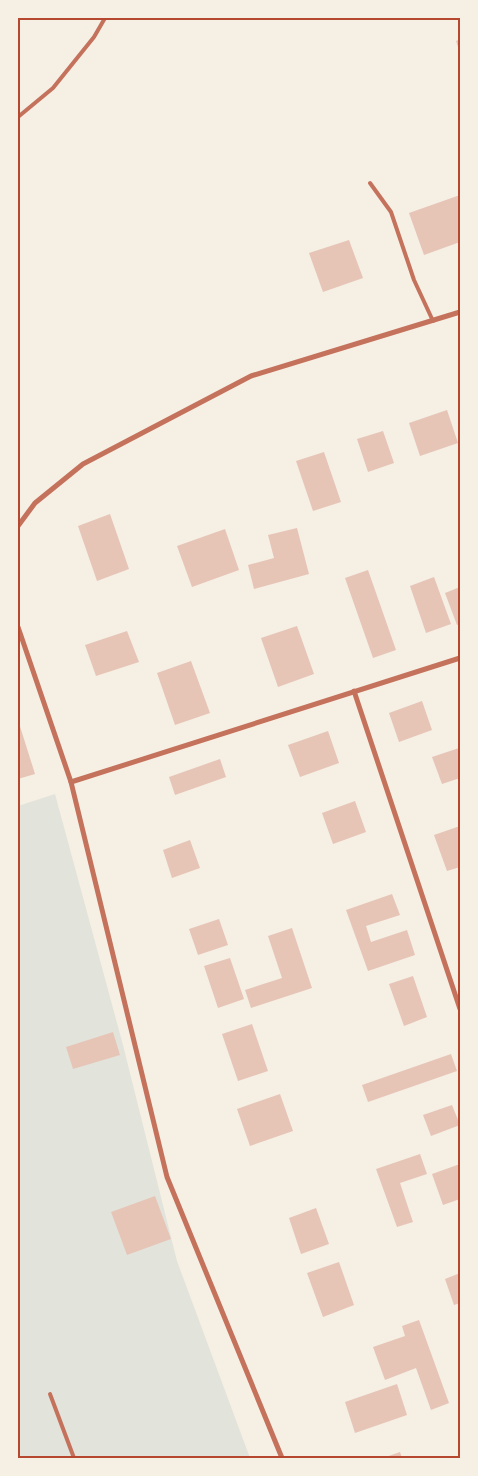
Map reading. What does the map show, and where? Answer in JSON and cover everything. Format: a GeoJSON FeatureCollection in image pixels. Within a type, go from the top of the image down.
{"type":"FeatureCollection","features":[{"type":"Feature","properties":{"kind":"street"},"geometry":{"type":"LineString","coordinates":[[18,526],[35,503],[83,464],[251,376],[460,312]]}},
{"type":"Feature","properties":{"kind":"street"},"geometry":{"type":"LineString","coordinates":[[18,626],[71,782],[167,1177],[282,1458]]}},
{"type":"Feature","properties":{"kind":"street"},"geometry":{"type":"LineString","coordinates":[[71,782],[460,658]]}},
{"type":"Feature","properties":{"kind":"street"},"geometry":{"type":"LineString","coordinates":[[354,691],[460,1009]]}},
{"type":"Feature","properties":{"kind":"lane"},"geometry":{"type":"LineString","coordinates":[[18,117],[54,88],[94,38],[105,18]]}},
{"type":"Feature","properties":{"kind":"lane"},"geometry":{"type":"LineString","coordinates":[[370,183],[391,212],[414,280],[433,321]]}},
{"type":"Feature","properties":{"kind":"lane"},"geometry":{"type":"LineString","coordinates":[[50,1394],[74,1458]]}},
{"type":"Feature","properties":{"kind":"shaded area"},"geometry":{"type":"Polygon","coordinates":[[[55,794],[123,1045],[177,1261],[250,1458],[18,1458],[18,806],[55,794]]]}},
{"type":"Feature","properties":{"kind":"building"},"geometry":{"type":"Polygon","coordinates":[[[460,39],[460,53],[456,41],[460,39]]]}},
{"type":"Feature","properties":{"kind":"building"},"geometry":{"type":"Polygon","coordinates":[[[460,195],[460,242],[424,255],[409,213],[460,195]]]}},
{"type":"Feature","properties":{"kind":"building"},"geometry":{"type":"Polygon","coordinates":[[[349,240],[363,278],[323,292],[309,253],[349,240]]]}},
{"type":"Feature","properties":{"kind":"building"},"geometry":{"type":"Polygon","coordinates":[[[447,410],[458,443],[420,456],[409,423],[447,410]]]}},
{"type":"Feature","properties":{"kind":"building"},"geometry":{"type":"Polygon","coordinates":[[[383,431],[394,463],[368,472],[357,439],[383,431]]]}},
{"type":"Feature","properties":{"kind":"building"},"geometry":{"type":"Polygon","coordinates":[[[324,452],[341,502],[313,511],[296,461],[324,452]]]}},
{"type":"Feature","properties":{"kind":"building"},"geometry":{"type":"Polygon","coordinates":[[[110,514],[129,569],[97,581],[78,526],[110,514]]]}},
{"type":"Feature","properties":{"kind":"building"},"geometry":{"type":"Polygon","coordinates":[[[297,528],[309,574],[254,589],[248,565],[274,558],[268,535],[297,528]]]}},
{"type":"Feature","properties":{"kind":"building"},"geometry":{"type":"Polygon","coordinates":[[[225,529],[239,570],[192,587],[177,546],[225,529]]]}},
{"type":"Feature","properties":{"kind":"building"},"geometry":{"type":"Polygon","coordinates":[[[368,570],[396,650],[373,658],[345,578],[368,570]]]}},
{"type":"Feature","properties":{"kind":"building"},"geometry":{"type":"Polygon","coordinates":[[[434,577],[451,624],[426,633],[410,586],[434,577]]]}},
{"type":"Feature","properties":{"kind":"building"},"geometry":{"type":"Polygon","coordinates":[[[460,587],[460,624],[457,625],[445,593],[460,587]]]}},
{"type":"Feature","properties":{"kind":"building"},"geometry":{"type":"Polygon","coordinates":[[[297,626],[314,674],[278,687],[261,638],[297,626]]]}},
{"type":"Feature","properties":{"kind":"building"},"geometry":{"type":"Polygon","coordinates":[[[127,631],[139,662],[96,676],[85,645],[127,631]]]}},
{"type":"Feature","properties":{"kind":"building"},"geometry":{"type":"Polygon","coordinates":[[[191,661],[210,713],[175,725],[157,673],[191,661]]]}},
{"type":"Feature","properties":{"kind":"building"},"geometry":{"type":"Polygon","coordinates":[[[422,701],[432,730],[399,742],[389,713],[422,701]]]}},
{"type":"Feature","properties":{"kind":"building"},"geometry":{"type":"Polygon","coordinates":[[[18,720],[35,774],[18,779],[18,720]]]}},
{"type":"Feature","properties":{"kind":"building"},"geometry":{"type":"Polygon","coordinates":[[[328,731],[339,763],[300,777],[288,745],[328,731]]]}},
{"type":"Feature","properties":{"kind":"building"},"geometry":{"type":"Polygon","coordinates":[[[459,748],[460,778],[442,784],[432,757],[459,748]]]}},
{"type":"Feature","properties":{"kind":"building"},"geometry":{"type":"Polygon","coordinates":[[[220,759],[226,777],[175,795],[169,777],[220,759]]]}},
{"type":"Feature","properties":{"kind":"building"},"geometry":{"type":"Polygon","coordinates":[[[355,801],[366,832],[333,844],[322,813],[355,801]]]}},
{"type":"Feature","properties":{"kind":"building"},"geometry":{"type":"Polygon","coordinates":[[[460,826],[460,867],[447,871],[434,835],[460,826]]]}},
{"type":"Feature","properties":{"kind":"building"},"geometry":{"type":"Polygon","coordinates":[[[190,840],[200,868],[172,878],[163,850],[190,840]]]}},
{"type":"Feature","properties":{"kind":"building"},"geometry":{"type":"Polygon","coordinates":[[[392,894],[400,915],[366,926],[371,942],[407,930],[415,955],[368,971],[346,910],[392,894]]]}},
{"type":"Feature","properties":{"kind":"building"},"geometry":{"type":"Polygon","coordinates":[[[219,919],[228,945],[198,955],[189,929],[219,919]]]}},
{"type":"Feature","properties":{"kind":"building"},"geometry":{"type":"Polygon","coordinates":[[[292,928],[312,988],[251,1008],[245,990],[282,978],[268,936],[292,928]]]}},
{"type":"Feature","properties":{"kind":"building"},"geometry":{"type":"Polygon","coordinates":[[[230,958],[244,999],[218,1008],[204,966],[230,958]]]}},
{"type":"Feature","properties":{"kind":"building"},"geometry":{"type":"Polygon","coordinates":[[[413,976],[427,1017],[404,1026],[389,984],[413,976]]]}},
{"type":"Feature","properties":{"kind":"building"},"geometry":{"type":"Polygon","coordinates":[[[252,1024],[268,1071],[238,1081],[222,1034],[252,1024]]]}},
{"type":"Feature","properties":{"kind":"building"},"geometry":{"type":"Polygon","coordinates":[[[113,1032],[120,1055],[73,1069],[66,1047],[113,1032]]]}},
{"type":"Feature","properties":{"kind":"building"},"geometry":{"type":"Polygon","coordinates":[[[451,1054],[457,1071],[368,1102],[362,1085],[451,1054]]]}},
{"type":"Feature","properties":{"kind":"building"},"geometry":{"type":"Polygon","coordinates":[[[280,1094],[293,1131],[250,1146],[237,1109],[280,1094]]]}},
{"type":"Feature","properties":{"kind":"building"},"geometry":{"type":"Polygon","coordinates":[[[452,1105],[460,1125],[431,1136],[423,1115],[452,1105]]]}},
{"type":"Feature","properties":{"kind":"building"},"geometry":{"type":"Polygon","coordinates":[[[420,1154],[427,1174],[400,1183],[413,1222],[397,1227],[376,1169],[420,1154]]]}},
{"type":"Feature","properties":{"kind":"building"},"geometry":{"type":"Polygon","coordinates":[[[460,1164],[460,1199],[443,1205],[432,1174],[460,1164]]]}},
{"type":"Feature","properties":{"kind":"building"},"geometry":{"type":"Polygon","coordinates":[[[155,1196],[171,1239],[127,1255],[111,1212],[155,1196]]]}},
{"type":"Feature","properties":{"kind":"building"},"geometry":{"type":"Polygon","coordinates":[[[316,1208],[329,1244],[301,1254],[289,1218],[316,1208]]]}},
{"type":"Feature","properties":{"kind":"building"},"geometry":{"type":"Polygon","coordinates":[[[339,1262],[354,1305],[323,1317],[307,1273],[339,1262]]]}},
{"type":"Feature","properties":{"kind":"building"},"geometry":{"type":"Polygon","coordinates":[[[460,1273],[460,1303],[454,1305],[445,1279],[460,1273]]]}},
{"type":"Feature","properties":{"kind":"building"},"geometry":{"type":"Polygon","coordinates":[[[419,1320],[449,1403],[431,1410],[416,1368],[385,1380],[373,1347],[405,1336],[402,1326],[419,1320]]]}},
{"type":"Feature","properties":{"kind":"building"},"geometry":{"type":"Polygon","coordinates":[[[397,1384],[407,1415],[355,1433],[345,1402],[397,1384]]]}},
{"type":"Feature","properties":{"kind":"building"},"geometry":{"type":"Polygon","coordinates":[[[400,1452],[402,1458],[383,1458],[400,1452]]]}}]}
